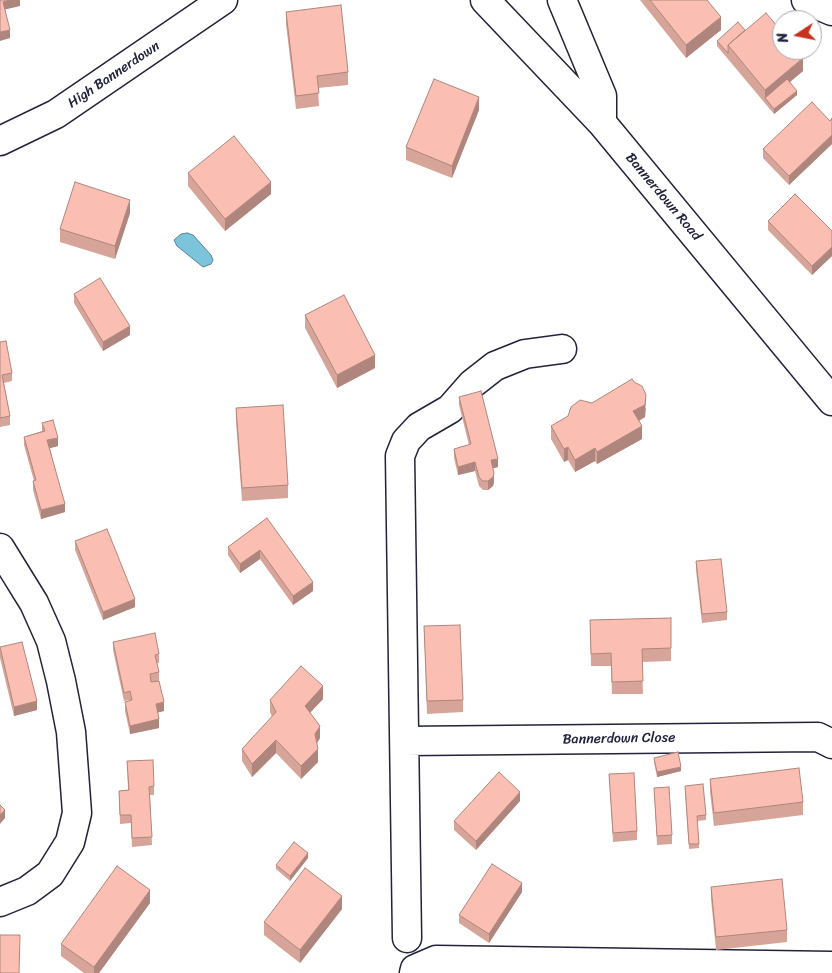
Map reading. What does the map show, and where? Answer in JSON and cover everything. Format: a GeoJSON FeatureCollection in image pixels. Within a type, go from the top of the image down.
{"type":"FeatureCollection","features":[{"type":"Feature","properties":{"kind":"street","name":"High Bannerdown"},"geometry":{"type":"LineString","coordinates":[[0,141],[56,114],[223,0]]}},
{"type":"Feature","properties":{"kind":"street","name":"Bannerdown Road"},"geometry":{"type":"LineString","coordinates":[[485,0],[602,123],[832,402]]}},
{"type":"Feature","properties":{"kind":"street"},"geometry":{"type":"LineString","coordinates":[[562,0],[602,96],[602,123]]}},
{"type":"Feature","properties":{"kind":"street"},"geometry":{"type":"LineString","coordinates":[[806,0],[832,11]]}},
{"type":"Feature","properties":{"kind":"street"},"geometry":{"type":"LineString","coordinates":[[407,938],[400,456],[406,441],[419,427],[450,409],[472,384],[495,366],[525,354],[562,349]]}},
{"type":"Feature","properties":{"kind":"street"},"geometry":{"type":"LineString","coordinates":[[0,548],[34,603],[50,641],[61,681],[71,732],[77,813],[70,842],[50,874],[27,891],[0,902]]}},
{"type":"Feature","properties":{"kind":"street","name":"Bannerdown Close"},"geometry":{"type":"LineString","coordinates":[[405,741],[818,737],[832,744]]}},
{"type":"Feature","properties":{"kind":"street"},"geometry":{"type":"LineString","coordinates":[[414,973],[415,969],[436,960],[832,966]]}},
{"type":"Feature","properties":{"kind":"water"},"geometry":{"type":"Polygon","coordinates":[[[181,234],[193,235],[211,255],[213,260],[211,264],[203,267],[177,246],[174,240],[181,234]]]}},
{"type":"Feature","properties":{"kind":"building"},"geometry":{"type":"Polygon","coordinates":[[[0,0],[10,0],[3,2],[10,30],[0,32],[0,0]]]}},
{"type":"Feature","properties":{"kind":"building"},"geometry":{"type":"Polygon","coordinates":[[[650,0],[707,0],[721,17],[686,45],[650,0]]]}},
{"type":"Feature","properties":{"kind":"building"},"geometry":{"type":"Polygon","coordinates":[[[341,5],[348,72],[317,76],[319,93],[296,96],[286,12],[341,5]]]}},
{"type":"Feature","properties":{"kind":"building"},"geometry":{"type":"Polygon","coordinates":[[[766,13],[772,20],[772,60],[801,60],[765,90],[728,45],[766,13]]]}},
{"type":"Feature","properties":{"kind":"building"},"geometry":{"type":"Polygon","coordinates":[[[738,22],[745,30],[728,45],[728,53],[717,41],[738,22]]]}},
{"type":"Feature","properties":{"kind":"building"},"geometry":{"type":"Polygon","coordinates":[[[434,79],[479,97],[452,166],[406,147],[434,79]]]}},
{"type":"Feature","properties":{"kind":"building"},"geometry":{"type":"Polygon","coordinates":[[[787,79],[797,91],[774,109],[765,98],[787,79]]]}},
{"type":"Feature","properties":{"kind":"building"},"geometry":{"type":"Polygon","coordinates":[[[812,102],[830,121],[832,118],[832,135],[789,176],[763,149],[812,102]]]}},
{"type":"Feature","properties":{"kind":"building"},"geometry":{"type":"Polygon","coordinates":[[[234,136],[271,182],[225,219],[188,173],[234,136]]]}},
{"type":"Feature","properties":{"kind":"building"},"geometry":{"type":"Polygon","coordinates":[[[75,182],[130,200],[115,246],[60,229],[75,182]]]}},
{"type":"Feature","properties":{"kind":"building"},"geometry":{"type":"Polygon","coordinates":[[[795,194],[832,231],[832,247],[812,266],[768,221],[795,194]]]}},
{"type":"Feature","properties":{"kind":"building"},"geometry":{"type":"Polygon","coordinates":[[[100,278],[130,326],[103,342],[74,294],[100,278]]]}},
{"type":"Feature","properties":{"kind":"building"},"geometry":{"type":"Polygon","coordinates":[[[344,295],[375,355],[337,375],[305,315],[344,295]]]}},
{"type":"Feature","properties":{"kind":"building"},"geometry":{"type":"Polygon","coordinates":[[[6,341],[12,373],[2,375],[10,416],[0,418],[0,342],[6,341]]]}},
{"type":"Feature","properties":{"kind":"building"},"geometry":{"type":"Polygon","coordinates":[[[632,379],[642,386],[646,395],[645,405],[633,411],[642,426],[597,452],[595,448],[575,460],[568,447],[564,449],[551,426],[568,416],[571,407],[580,400],[592,403],[632,379]]]}},
{"type":"Feature","properties":{"kind":"building"},"geometry":{"type":"Polygon","coordinates":[[[481,391],[498,459],[491,460],[494,473],[493,477],[488,481],[483,481],[479,477],[475,462],[458,467],[454,449],[471,444],[459,397],[481,391]]]}},
{"type":"Feature","properties":{"kind":"building"},"geometry":{"type":"Polygon","coordinates":[[[283,405],[288,485],[242,488],[236,408],[283,405]]]}},
{"type":"Feature","properties":{"kind":"building"},"geometry":{"type":"Polygon","coordinates":[[[53,420],[58,438],[47,440],[65,504],[41,510],[33,481],[36,480],[24,437],[45,431],[42,423],[53,420]]]}},
{"type":"Feature","properties":{"kind":"building"},"geometry":{"type":"Polygon","coordinates":[[[267,518],[313,582],[293,596],[260,550],[240,564],[228,547],[267,518]]]}},
{"type":"Feature","properties":{"kind":"building"},"geometry":{"type":"Polygon","coordinates":[[[107,529],[135,599],[103,612],[75,541],[107,529]]]}},
{"type":"Feature","properties":{"kind":"building"},"geometry":{"type":"Polygon","coordinates":[[[721,559],[727,612],[702,614],[696,561],[721,559]]]}},
{"type":"Feature","properties":{"kind":"building"},"geometry":{"type":"Polygon","coordinates":[[[671,618],[671,648],[642,649],[643,681],[612,682],[611,653],[591,654],[590,620],[671,618]]]}},
{"type":"Feature","properties":{"kind":"building"},"geometry":{"type":"Polygon","coordinates":[[[460,625],[463,700],[427,701],[424,626],[460,625]]]}},
{"type":"Feature","properties":{"kind":"building"},"geometry":{"type":"Polygon","coordinates":[[[155,633],[159,654],[155,655],[159,672],[150,674],[151,682],[159,681],[164,702],[156,704],[159,719],[130,726],[125,702],[132,700],[130,691],[124,693],[113,642],[155,633]]]}},
{"type":"Feature","properties":{"kind":"building"},"geometry":{"type":"Polygon","coordinates":[[[22,642],[37,701],[14,707],[0,647],[22,642]]]}},
{"type":"Feature","properties":{"kind":"building"},"geometry":{"type":"Polygon","coordinates":[[[301,666],[323,686],[305,706],[320,726],[315,734],[318,749],[301,766],[276,740],[252,764],[242,749],[276,712],[270,700],[301,666]]]}},
{"type":"Feature","properties":{"kind":"building"},"geometry":{"type":"Polygon","coordinates":[[[678,752],[681,767],[657,772],[654,758],[678,752]]]}},
{"type":"Feature","properties":{"kind":"building"},"geometry":{"type":"Polygon","coordinates":[[[153,760],[154,786],[149,787],[152,837],[132,838],[131,815],[120,815],[119,791],[129,790],[127,761],[153,760]]]}},
{"type":"Feature","properties":{"kind":"building"},"geometry":{"type":"Polygon","coordinates":[[[799,768],[803,802],[714,813],[710,779],[799,768]]]}},
{"type":"Feature","properties":{"kind":"building"},"geometry":{"type":"Polygon","coordinates":[[[499,772],[520,792],[476,841],[454,821],[499,772]]]}},
{"type":"Feature","properties":{"kind":"building"},"geometry":{"type":"Polygon","coordinates":[[[634,773],[637,831],[613,833],[609,774],[634,773]]]}},
{"type":"Feature","properties":{"kind":"building"},"geometry":{"type":"Polygon","coordinates":[[[703,784],[706,815],[697,816],[699,844],[689,844],[685,786],[703,784]]]}},
{"type":"Feature","properties":{"kind":"building"},"geometry":{"type":"Polygon","coordinates":[[[669,787],[672,835],[657,836],[654,788],[669,787]]]}},
{"type":"Feature","properties":{"kind":"building"},"geometry":{"type":"Polygon","coordinates":[[[0,805],[5,810],[0,815],[0,805]]]}},
{"type":"Feature","properties":{"kind":"building"},"geometry":{"type":"Polygon","coordinates":[[[294,842],[308,853],[290,876],[276,865],[294,842]]]}},
{"type":"Feature","properties":{"kind":"building"},"geometry":{"type":"Polygon","coordinates":[[[492,864],[522,883],[489,934],[459,915],[492,864]]]}},
{"type":"Feature","properties":{"kind":"building"},"geometry":{"type":"Polygon","coordinates":[[[117,866],[150,890],[94,967],[61,944],[117,866]]]}},
{"type":"Feature","properties":{"kind":"building"},"geometry":{"type":"Polygon","coordinates":[[[305,868],[342,896],[300,950],[264,922],[305,868]]]}},
{"type":"Feature","properties":{"kind":"building"},"geometry":{"type":"Polygon","coordinates":[[[782,879],[787,930],[716,937],[711,887],[782,879]]]}},
{"type":"Feature","properties":{"kind":"building"},"geometry":{"type":"Polygon","coordinates":[[[0,935],[20,935],[19,973],[0,973],[0,935]]]}}]}
